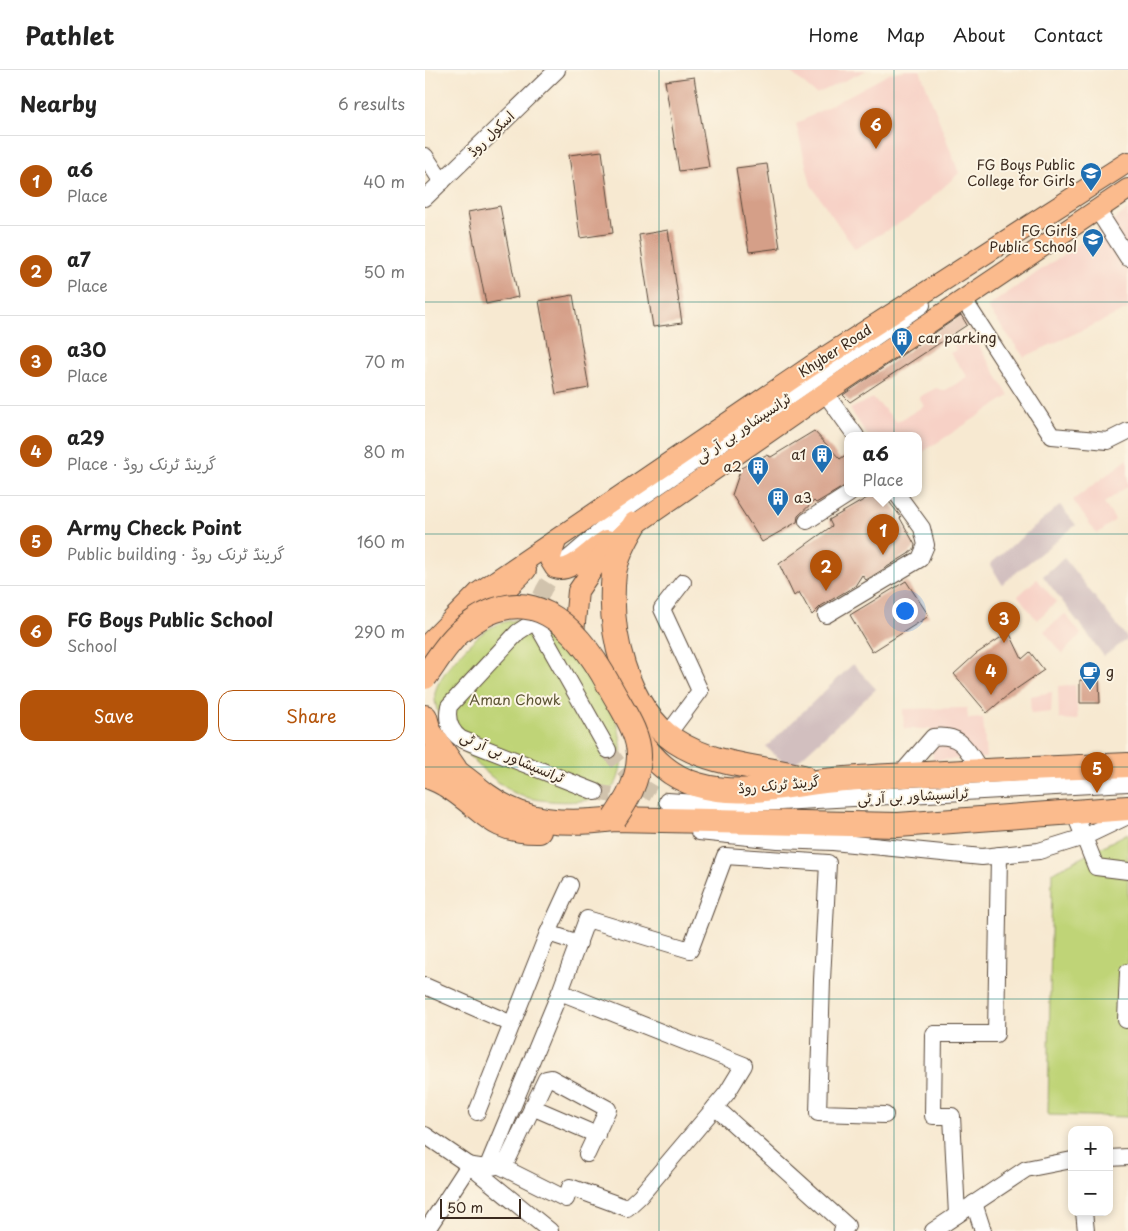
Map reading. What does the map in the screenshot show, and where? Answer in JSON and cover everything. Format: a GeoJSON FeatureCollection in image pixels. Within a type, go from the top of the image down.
{"type":"FeatureCollection","features":[{"type":"Feature","properties":{"kind":"highway"},"geometry":{"type":"LineString","coordinates":[[632,526],[623,544],[615,572],[614,616],[625,673],[649,716],[674,740],[697,752],[746,767],[819,781]]}},
{"type":"Feature","properties":{"kind":"highway","name":"گرینڈ ٹرنک روڈ"},"geometry":{"type":"LineString","coordinates":[[425,677],[460,632],[493,611],[508,606],[532,606],[574,633],[597,662],[637,738],[664,769],[697,785],[735,789],[763,789],[819,781],[900,775],[1128,765]]}},
{"type":"Feature","properties":{"kind":"highway"},"geometry":{"type":"LineString","coordinates":[[425,717],[429,731],[455,769],[487,796],[519,815],[568,822],[614,819],[898,825]]}},
{"type":"Feature","properties":{"kind":"highway"},"geometry":{"type":"LineString","coordinates":[[614,819],[631,793],[639,756],[637,738]]}},
{"type":"Feature","properties":{"kind":"highway"},"geometry":{"type":"LineString","coordinates":[[425,759],[455,769]]}},
{"type":"Feature","properties":{"kind":"highway"},"geometry":{"type":"LineString","coordinates":[[425,775],[447,785],[491,820],[509,829],[528,831],[699,832],[863,829],[1128,808]]}},
{"type":"Feature","properties":{"kind":"main road","name":"Khyber Road"},"geometry":{"type":"LineString","coordinates":[[551,544],[627,490],[811,366],[1128,162]]}},
{"type":"Feature","properties":{"kind":"main road","name":"Khyber Road"},"geometry":{"type":"LineString","coordinates":[[632,526],[822,385],[964,300],[1128,189]]}},
{"type":"Feature","properties":{"kind":"main road"},"geometry":{"type":"LineString","coordinates":[[551,544],[550,560],[555,568],[563,570],[569,568],[595,546],[632,526]]}},
{"type":"Feature","properties":{"kind":"main road"},"geometry":{"type":"LineString","coordinates":[[574,633],[578,591],[607,548],[632,526]]}},
{"type":"Feature","properties":{"kind":"main road"},"geometry":{"type":"LineString","coordinates":[[460,632],[512,585],[551,544]]}},
{"type":"Feature","properties":{"kind":"main road"},"geometry":{"type":"LineString","coordinates":[[425,647],[479,592],[551,544]]}},
{"type":"Feature","properties":{"kind":"street","name":"اسکول روڈ"},"geometry":{"type":"LineString","coordinates":[[425,198],[557,70]]}},
{"type":"Feature","properties":{"kind":"street"},"geometry":{"type":"LineString","coordinates":[[425,156],[442,182]]}},
{"type":"Feature","properties":{"kind":"street","name":"ٹرانسپشاور بی آر ٹی"},"geometry":{"type":"LineString","coordinates":[[563,563],[631,506],[822,385],[1128,168]]}},
{"type":"Feature","properties":{"kind":"street"},"geometry":{"type":"LineString","coordinates":[[1098,210],[1128,258]]}},
{"type":"Feature","properties":{"kind":"street"},"geometry":{"type":"LineString","coordinates":[[964,300],[1052,436],[1109,441],[1128,431]]}},
{"type":"Feature","properties":{"kind":"street"},"geometry":{"type":"LineString","coordinates":[[822,385],[853,432]]}},
{"type":"Feature","properties":{"kind":"street"},"geometry":{"type":"LineString","coordinates":[[807,521],[844,497]]}},
{"type":"Feature","properties":{"kind":"street"},"geometry":{"type":"LineString","coordinates":[[827,615],[919,559],[926,545],[922,528],[899,497]]}},
{"type":"Feature","properties":{"kind":"street"},"geometry":{"type":"LineString","coordinates":[[668,734],[700,691],[662,609],[683,582]]}},
{"type":"Feature","properties":{"kind":"street","name":"ٹرانسپشاور بی آر ٹی"},"geometry":{"type":"LineString","coordinates":[[596,792],[461,739],[450,727],[447,719],[449,706],[518,632],[535,621],[608,750]]}},
{"type":"Feature","properties":{"kind":"street"},"geometry":{"type":"LineString","coordinates":[[900,775],[933,737],[946,735],[962,742],[981,771]]}},
{"type":"Feature","properties":{"kind":"street","name":"ٹرانسپشاور بی آر ٹی"},"geometry":{"type":"LineString","coordinates":[[667,801],[697,803],[798,801],[1128,783]]}},
{"type":"Feature","properties":{"kind":"street"},"geometry":{"type":"LineString","coordinates":[[1074,812],[1096,866],[1128,871]]}},
{"type":"Feature","properties":{"kind":"street"},"geometry":{"type":"LineString","coordinates":[[699,832],[777,840],[833,842],[982,857],[1039,851],[1084,837],[1128,816]]}},
{"type":"Feature","properties":{"kind":"street"},"geometry":{"type":"LineString","coordinates":[[493,1167],[587,919],[691,950],[725,856],[828,863],[822,980],[819,1113],[885,1114]]}},
{"type":"Feature","properties":{"kind":"street"},"geometry":{"type":"LineString","coordinates":[[957,1215],[952,1116],[933,1116],[934,1034],[996,1034],[999,856]]}},
{"type":"Feature","properties":{"kind":"street"},"geometry":{"type":"LineString","coordinates":[[477,1112],[570,885]]}},
{"type":"Feature","properties":{"kind":"street"},"geometry":{"type":"LineString","coordinates":[[549,933],[579,943]]}},
{"type":"Feature","properties":{"kind":"street"},"geometry":{"type":"LineString","coordinates":[[1123,1020],[1128,972]]}},
{"type":"Feature","properties":{"kind":"street"},"geometry":{"type":"LineString","coordinates":[[425,986],[512,1024]]}},
{"type":"Feature","properties":{"kind":"street"},"geometry":{"type":"LineString","coordinates":[[469,1165],[493,1167],[566,1200],[570,1187],[627,1208],[640,1196],[715,1107],[744,1065],[559,992]]}},
{"type":"Feature","properties":{"kind":"street"},"geometry":{"type":"LineString","coordinates":[[493,1167],[508,1159],[542,1084],[545,1079],[551,1078],[606,1106],[607,1113],[587,1154]]}},
{"type":"Feature","properties":{"kind":"street"},"geometry":{"type":"LineString","coordinates":[[532,1107],[597,1135]]}},
{"type":"Feature","properties":{"kind":"street"},"geometry":{"type":"LineString","coordinates":[[715,1107],[847,1226],[842,1231]]}},
{"type":"Feature","properties":{"kind":"street"},"geometry":{"type":"LineString","coordinates":[[425,1135],[469,1165],[550,1231]]}},
{"type":"Feature","properties":{"kind":"street"},"geometry":{"type":"LineString","coordinates":[[1113,1158],[1128,1157]]}},
{"type":"Feature","properties":{"kind":"street"},"geometry":{"type":"LineString","coordinates":[[933,1231],[1026,1169],[1068,1161]]}},
{"type":"Feature","properties":{"kind":"street"},"geometry":{"type":"LineString","coordinates":[[426,1231],[469,1165]]}},
{"type":"Feature","properties":{"kind":"street"},"geometry":{"type":"LineString","coordinates":[[974,1203],[983,1231]]}},
{"type":"Feature","properties":{"kind":"street"},"geometry":{"type":"LineString","coordinates":[[1084,1216],[1086,1231]]}},
{"type":"Feature","properties":{"kind":"shaded area"},"geometry":{"type":"Polygon","coordinates":[[[788,70],[867,70],[816,94],[788,70]]]}},
{"type":"Feature","properties":{"kind":"shaded area"},"geometry":{"type":"Polygon","coordinates":[[[920,70],[959,173],[913,215],[855,249],[811,185],[796,124],[891,73],[920,70]]]}},
{"type":"Feature","properties":{"kind":"shaded area","name":"FG Girls Public School"},"geometry":{"type":"Polygon","coordinates":[[[1128,210],[1128,309],[1024,357],[987,307],[1128,210]]]}},
{"type":"Feature","properties":{"kind":"shaded area"},"geometry":{"type":"Polygon","coordinates":[[[969,329],[1009,396],[922,452],[922,432],[865,432],[850,409],[873,398],[897,422],[924,406],[919,397],[936,388],[944,391],[968,377],[950,353],[956,350],[951,340],[969,329]]]}},
{"type":"Feature","properties":{"kind":"shaded area"},"geometry":{"type":"Polygon","coordinates":[[[1128,459],[1128,486],[1104,503],[1115,520],[1097,534],[1073,500],[1128,459]]]}},
{"type":"Feature","properties":{"kind":"shaded area"},"geometry":{"type":"Polygon","coordinates":[[[1060,505],[1076,525],[1002,584],[990,564],[1060,505]]]}},
{"type":"Feature","properties":{"kind":"shaded area"},"geometry":{"type":"Polygon","coordinates":[[[1064,558],[1128,639],[1104,656],[1043,576],[1064,558]]]}},
{"type":"Feature","properties":{"kind":"shaded area"},"geometry":{"type":"Polygon","coordinates":[[[1037,579],[1056,602],[1037,620],[1018,596],[1037,579]]]}},
{"type":"Feature","properties":{"kind":"shaded area"},"geometry":{"type":"Polygon","coordinates":[[[1065,614],[1081,634],[1062,654],[1044,631],[1065,614]]]}},
{"type":"Feature","properties":{"kind":"shaded area"},"geometry":{"type":"Polygon","coordinates":[[[853,664],[876,689],[790,768],[766,747],[853,664]]]}},
{"type":"Feature","properties":{"kind":"shaded area"},"geometry":{"type":"Polygon","coordinates":[[[1075,685],[1078,720],[1059,719],[1058,686],[1075,685]]]}},
{"type":"Feature","properties":{"kind":"shaded area"},"geometry":{"type":"Polygon","coordinates":[[[1052,692],[1051,712],[1031,714],[1030,696],[1052,692]]]}},
{"type":"Feature","properties":{"kind":"shaded area"},"geometry":{"type":"Polygon","coordinates":[[[967,708],[968,719],[983,718],[986,758],[933,760],[931,729],[904,729],[903,709],[967,708]]]}},
{"type":"Feature","properties":{"kind":"green space","name":"Aman Chowk"},"geometry":{"type":"Polygon","coordinates":[[[515,620],[541,631],[568,653],[602,693],[613,712],[617,721],[621,742],[620,772],[614,786],[600,796],[583,801],[561,802],[530,798],[513,792],[478,765],[456,742],[442,723],[435,700],[435,693],[446,671],[479,635],[499,624],[515,620]]]}},
{"type":"Feature","properties":{"kind":"green space"},"geometry":{"type":"Polygon","coordinates":[[[1128,833],[1128,1117],[1048,1115],[1052,873],[1128,833]]]}},
{"type":"Feature","properties":{"kind":"building"},"geometry":{"type":"Polygon","coordinates":[[[694,77],[709,167],[679,171],[665,81],[694,77]]]}},
{"type":"Feature","properties":{"kind":"building"},"geometry":{"type":"Polygon","coordinates":[[[602,151],[613,233],[580,238],[569,155],[602,151]]]}},
{"type":"Feature","properties":{"kind":"building"},"geometry":{"type":"Polygon","coordinates":[[[767,164],[780,248],[749,252],[736,168],[767,164]]]}},
{"type":"Feature","properties":{"kind":"building"},"geometry":{"type":"Polygon","coordinates":[[[500,206],[518,297],[486,304],[468,212],[500,206]]]}},
{"type":"Feature","properties":{"kind":"building"},"geometry":{"type":"Polygon","coordinates":[[[668,230],[682,323],[653,327],[639,235],[668,230]]]}},
{"type":"Feature","properties":{"kind":"building"},"geometry":{"type":"Polygon","coordinates":[[[573,295],[589,388],[556,394],[539,301],[573,295]]]}},
{"type":"Feature","properties":{"kind":"building"},"geometry":{"type":"Polygon","coordinates":[[[961,315],[967,325],[850,402],[843,395],[961,315]]]}},
{"type":"Feature","properties":{"kind":"building"},"geometry":{"type":"Polygon","coordinates":[[[814,431],[840,459],[844,456],[844,486],[816,503],[814,501],[798,516],[797,522],[762,542],[732,495],[741,468],[766,455],[771,457],[814,431]]]}},
{"type":"Feature","properties":{"kind":"building"},"geometry":{"type":"Polygon","coordinates":[[[869,497],[885,497],[901,517],[915,545],[914,549],[908,554],[866,580],[862,575],[855,586],[821,606],[812,615],[799,592],[794,596],[779,564],[832,526],[829,520],[869,497]]]}},
{"type":"Feature","properties":{"kind":"building"},"geometry":{"type":"Polygon","coordinates":[[[906,581],[929,616],[872,652],[850,615],[906,581]]]}},
{"type":"Feature","properties":{"kind":"building"},"geometry":{"type":"Polygon","coordinates":[[[1009,632],[1022,659],[1030,652],[1044,670],[1009,694],[987,713],[954,674],[976,654],[1009,632]]]}},
{"type":"Feature","properties":{"kind":"building","name":"g"},"geometry":{"type":"Polygon","coordinates":[[[1080,680],[1099,680],[1100,703],[1080,703],[1080,680]]]}},
{"type":"Feature","properties":{"kind":"tunnel"},"geometry":{"type":"LineString","coordinates":[[535,620],[538,603],[544,589],[563,563]]}},
{"type":"Feature","properties":{"kind":"tunnel"},"geometry":{"type":"LineString","coordinates":[[608,750],[633,780],[667,801]]}},
{"type":"Feature","properties":{"kind":"tunnel"},"geometry":{"type":"LineString","coordinates":[[596,792],[635,799]]}},
{"type":"Feature","properties":{"kind":"place","name":"FG Boys Public School"},"geometry":{"type":"Point","coordinates":[876,149]}},
{"type":"Feature","properties":{"kind":"place","name":"FG Boys Public College for Girls"},"geometry":{"type":"Point","coordinates":[1091,192]}},
{"type":"Feature","properties":{"kind":"place","name":"FG Girls Public School"},"geometry":{"type":"Point","coordinates":[1093,258]}},
{"type":"Feature","properties":{"kind":"place","name":"car parking"},"geometry":{"type":"Point","coordinates":[902,357]}},
{"type":"Feature","properties":{"kind":"place","name":"a1"},"geometry":{"type":"Point","coordinates":[822,474]}},
{"type":"Feature","properties":{"kind":"place","name":"a2"},"geometry":{"type":"Point","coordinates":[758,486]}},
{"type":"Feature","properties":{"kind":"place","name":"a3"},"geometry":{"type":"Point","coordinates":[778,517]}},
{"type":"Feature","properties":{"kind":"place","name":"a6"},"geometry":{"type":"Point","coordinates":[883,555]}},
{"type":"Feature","properties":{"kind":"place","name":"a7"},"geometry":{"type":"Point","coordinates":[826,591]}},
{"type":"Feature","properties":{"kind":"place","name":"a30"},"geometry":{"type":"Point","coordinates":[1004,643]}},
{"type":"Feature","properties":{"kind":"place","name":"g"},"geometry":{"type":"Point","coordinates":[1090,691]}},
{"type":"Feature","properties":{"kind":"place","name":"a29"},"geometry":{"type":"Point","coordinates":[991,695]}},
{"type":"Feature","properties":{"kind":"place","name":"Army Check Point"},"geometry":{"type":"Point","coordinates":[1097,793]}}]}
